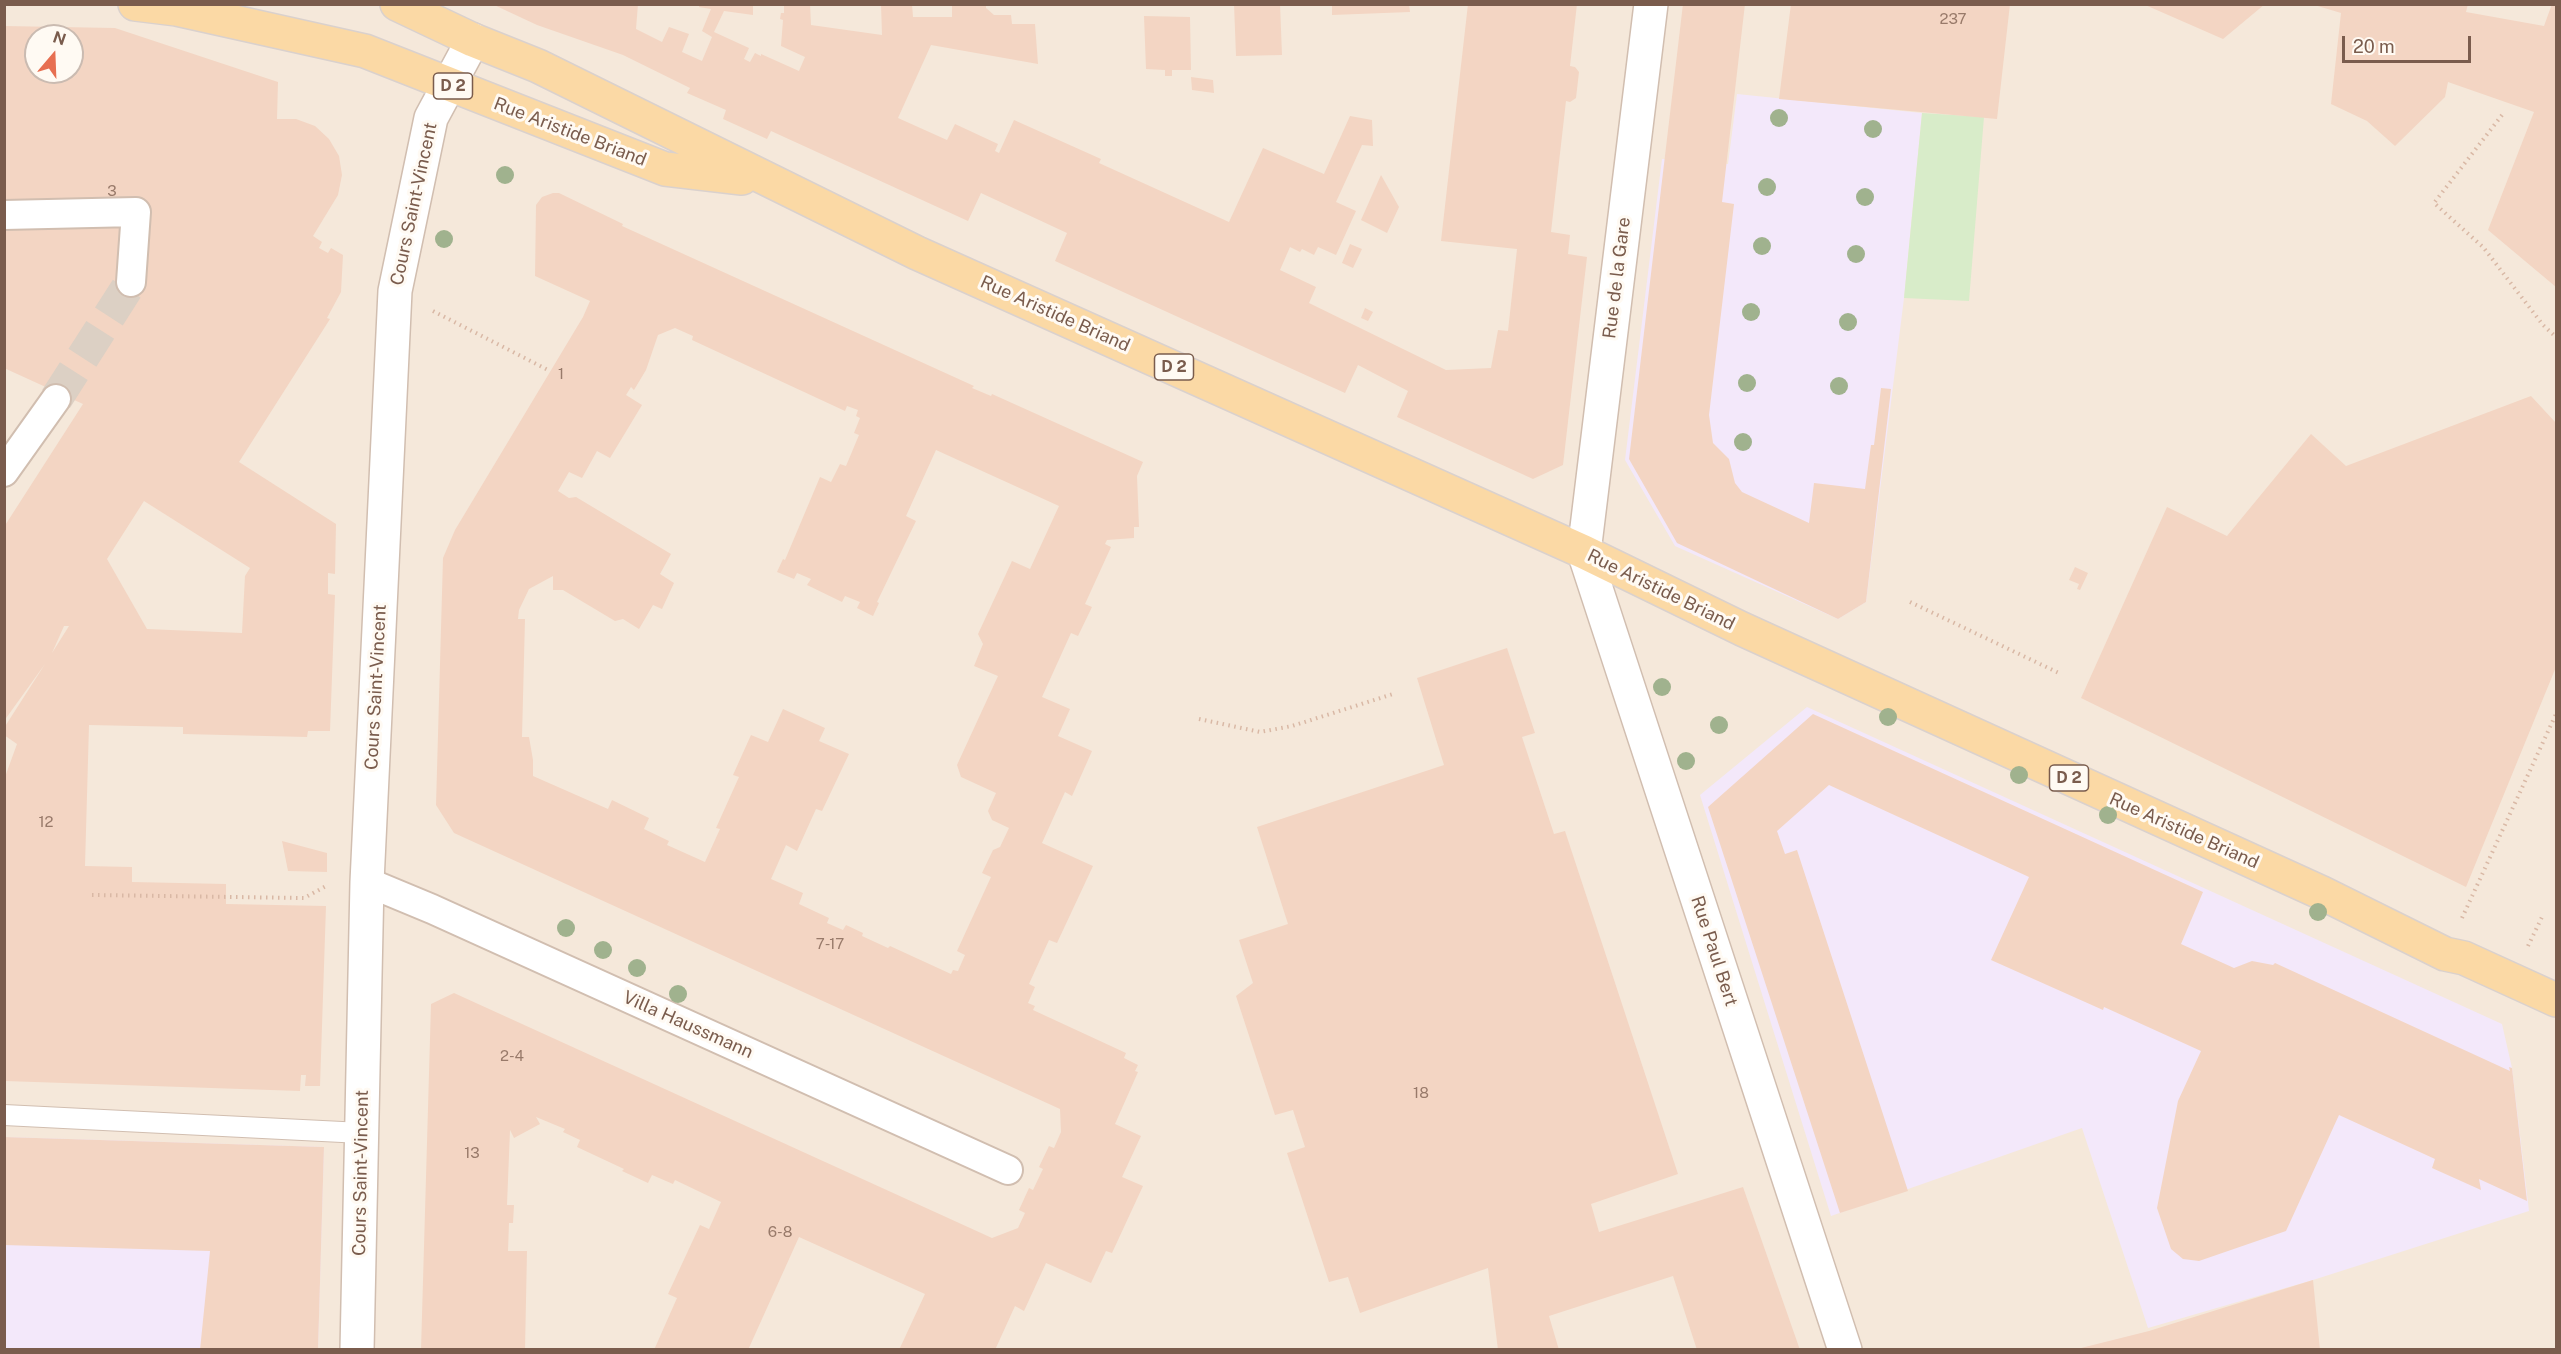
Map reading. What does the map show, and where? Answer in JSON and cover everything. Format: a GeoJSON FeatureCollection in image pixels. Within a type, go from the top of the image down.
{"type":"FeatureCollection","features":[{"type":"Feature","properties":{"kind":"main road","name":"Rue Aristide Briand"},"geometry":{"type":"LineString","coordinates":[[135,4],[176,9],[365,51],[665,169],[765,180]]}},
{"type":"Feature","properties":{"kind":"main road","name":"Rue Aristide Briand"},"geometry":{"type":"LineString","coordinates":[[397,4],[473,40],[538,66],[917,254],[1254,402],[1584,552],[1742,629],[2322,893],[2445,954],[2464,958],[2556,1000]]}},
{"type":"Feature","properties":{"kind":"street","name":"Rue de la Gare"},"geometry":{"type":"LineString","coordinates":[[1584,552],[1651,4]]}},
{"type":"Feature","properties":{"kind":"street","name":"Cours Saint-Vincent"},"geometry":{"type":"LineString","coordinates":[[357,1350],[367,882],[395,291],[431,118],[473,40]]}},
{"type":"Feature","properties":{"kind":"street"},"geometry":{"type":"LineString","coordinates":[[4,215],[136,212],[130,282]]}},
{"type":"Feature","properties":{"kind":"street"},"geometry":{"type":"LineString","coordinates":[[4,472],[56,399]]}},
{"type":"Feature","properties":{"kind":"street","name":"Rue Paul Bert"},"geometry":{"type":"LineString","coordinates":[[1584,552],[1845,1350]]}},
{"type":"Feature","properties":{"kind":"street","name":"Villa Haussmann"},"geometry":{"type":"LineString","coordinates":[[367,882],[432,909],[1008,1170]]}},
{"type":"Feature","properties":{"kind":"lane"},"geometry":{"type":"LineString","coordinates":[[4,1114],[362,1133]]}},
{"type":"Feature","properties":{"kind":"path"},"geometry":{"type":"LineString","coordinates":[[2502,115],[2434,203],[2483,247],[2543,325],[2556,337]]}},
{"type":"Feature","properties":{"kind":"path"},"geometry":{"type":"LineString","coordinates":[[395,291],[550,371]]}},
{"type":"Feature","properties":{"kind":"path"},"geometry":{"type":"LineString","coordinates":[[1910,602],[2061,674]]}},
{"type":"Feature","properties":{"kind":"path"},"geometry":{"type":"LineString","coordinates":[[1199,719],[1260,732],[1292,726],[1393,694]]}},
{"type":"Feature","properties":{"kind":"path"},"geometry":{"type":"LineString","coordinates":[[2445,954],[2556,714]]}},
{"type":"Feature","properties":{"kind":"path"},"geometry":{"type":"LineString","coordinates":[[92,895],[304,898],[327,886],[367,882]]}},
{"type":"Feature","properties":{"kind":"shaded area"},"geometry":{"type":"Polygon","coordinates":[[[5,5],[2556,5],[2556,1349],[5,1349],[5,5]]]}},
{"type":"Feature","properties":{"kind":"shaded area"},"geometry":{"type":"Polygon","coordinates":[[[1737,94],[1922,113],[1904,298],[1866,602],[1838,619],[1675,546],[1625,460],[1662,159],[1728,164],[1737,94]]]}},
{"type":"Feature","properties":{"kind":"shaded area"},"geometry":{"type":"Polygon","coordinates":[[[1807,707],[2502,1024],[2512,1068],[2529,1211],[2313,1280],[2148,1328],[2082,1128],[1831,1216],[1700,795],[1807,707]]]}},
{"type":"Feature","properties":{"kind":"shaded area"},"geometry":{"type":"Polygon","coordinates":[[[5,1137],[324,1147],[318,1349],[5,1350],[5,1137]]]}},
{"type":"Feature","properties":{"kind":"green space"},"geometry":{"type":"Polygon","coordinates":[[[1922,113],[1984,117],[1969,301],[1904,298],[1922,113]]]}},
{"type":"Feature","properties":{"kind":"building"},"geometry":{"type":"Polygon","coordinates":[[[492,4],[638,4],[636,29],[662,42],[669,27],[689,34],[682,52],[702,61],[712,37],[702,31],[711,9],[699,7],[699,4],[753,4],[753,15],[724,11],[714,32],[749,48],[744,59],[750,62],[755,53],[761,56],[761,54],[799,71],[805,57],[781,46],[783,20],[780,19],[781,13],[784,13],[784,4],[810,4],[811,25],[882,35],[881,4],[912,4],[913,17],[952,17],[952,4],[986,4],[986,8],[994,15],[1011,15],[1012,24],[1035,24],[1038,64],[931,45],[898,118],[947,140],[955,124],[998,144],[995,151],[999,153],[1014,120],[1101,159],[1099,163],[1229,222],[1263,148],[1324,174],[1350,116],[1372,120],[1373,146],[1362,145],[1336,202],[1356,211],[1336,255],[1318,247],[1314,255],[1302,249],[1300,252],[1290,247],[1280,270],[1316,287],[1309,303],[1446,370],[1491,368],[1498,330],[1508,331],[1517,249],[1441,241],[1468,4],[1577,4],[1570,66],[1575,67],[1579,72],[1576,98],[1570,102],[1566,101],[1551,232],[1570,235],[1568,254],[1587,257],[1563,465],[1533,479],[1397,417],[1408,391],[1358,365],[1345,393],[1055,261],[1067,233],[981,193],[968,221],[771,131],[767,139],[723,119],[726,110],[687,93],[690,88],[623,55],[537,25],[492,4]]]}},
{"type":"Feature","properties":{"kind":"building"},"geometry":{"type":"Polygon","coordinates":[[[1234,4],[1280,4],[1282,55],[1236,56],[1234,4]]]}},
{"type":"Feature","properties":{"kind":"building"},"geometry":{"type":"Polygon","coordinates":[[[1332,4],[1409,4],[1410,12],[1332,15],[1332,4]]]}},
{"type":"Feature","properties":{"kind":"building"},"geometry":{"type":"Polygon","coordinates":[[[1683,4],[1745,4],[1722,202],[1734,204],[1709,415],[1713,443],[1729,459],[1735,483],[1742,492],[1809,523],[1814,483],[1865,489],[1871,445],[1874,445],[1881,388],[1891,389],[1866,602],[1838,619],[1677,543],[1629,459],[1683,4]]]}},
{"type":"Feature","properties":{"kind":"building"},"geometry":{"type":"Polygon","coordinates":[[[1791,4],[2010,4],[1997,119],[1779,99],[1791,4]]]}},
{"type":"Feature","properties":{"kind":"building"},"geometry":{"type":"Polygon","coordinates":[[[2143,4],[2265,4],[2223,39],[2143,4]]]}},
{"type":"Feature","properties":{"kind":"building"},"geometry":{"type":"Polygon","coordinates":[[[2311,4],[2468,4],[2466,12],[2544,26],[2552,4],[2556,4],[2556,287],[2488,230],[2534,112],[2448,82],[2445,97],[2395,146],[2367,121],[2331,104],[2341,13],[2311,4]]]}},
{"type":"Feature","properties":{"kind":"building"},"geometry":{"type":"Polygon","coordinates":[[[1144,16],[1190,17],[1191,70],[1172,70],[1172,76],[1165,76],[1165,70],[1146,69],[1144,16]]]}},
{"type":"Feature","properties":{"kind":"building"},"geometry":{"type":"Polygon","coordinates":[[[4,26],[24,26],[24,84],[84,84],[84,27],[115,28],[278,82],[277,119],[296,119],[315,126],[329,139],[339,156],[342,175],[338,195],[313,236],[322,242],[319,248],[328,253],[331,248],[343,255],[341,292],[327,318],[330,319],[239,462],[336,524],[335,574],[328,573],[328,594],[335,595],[330,731],[308,731],[307,737],[183,734],[183,727],[89,725],[85,866],[132,867],[132,882],[226,884],[226,904],[326,906],[320,1086],[305,1086],[306,1075],[301,1075],[300,1091],[5,1081],[5,777],[17,744],[4,735],[4,728],[45,664],[4,721],[4,527],[83,404],[4,368],[4,26]],[[144,501],[107,559],[147,629],[242,633],[245,576],[250,568],[144,501]],[[64,626],[52,653],[69,626],[64,626]]]}},
{"type":"Feature","properties":{"kind":"building"},"geometry":{"type":"Polygon","coordinates":[[[1191,77],[1213,80],[1214,93],[1192,90],[1191,77]]]}},
{"type":"Feature","properties":{"kind":"building"},"geometry":{"type":"Polygon","coordinates":[[[1381,175],[1399,207],[1387,233],[1361,220],[1381,175]]]}},
{"type":"Feature","properties":{"kind":"building"},"geometry":{"type":"Polygon","coordinates":[[[559,193],[623,224],[622,226],[974,386],[972,388],[991,396],[992,394],[1143,462],[1137,476],[1139,527],[1134,527],[1134,538],[1107,540],[1105,544],[1111,547],[1085,604],[1092,607],[1078,636],[1071,633],[1042,697],[1070,709],[1058,736],[1092,751],[1072,796],[1065,792],[1042,843],[1093,866],[1057,943],[1049,940],[1029,984],[1035,987],[1028,1003],[1035,1006],[1033,1010],[1126,1053],[1124,1058],[1138,1065],[1135,1071],[1138,1072],[1115,1124],[1141,1136],[1122,1177],[1143,1186],[1112,1253],[1106,1251],[1091,1283],[1046,1263],[1024,1311],[1015,1306],[995,1350],[899,1350],[925,1294],[799,1237],[748,1350],[654,1350],[677,1298],[668,1294],[700,1225],[709,1229],[721,1202],[675,1180],[673,1184],[652,1175],[648,1183],[577,1147],[580,1140],[563,1132],[565,1129],[536,1117],[540,1124],[514,1138],[510,1130],[507,1205],[514,1205],[513,1223],[509,1223],[508,1251],[527,1251],[525,1350],[421,1350],[431,1004],[454,993],[992,1238],[1018,1228],[1025,1213],[1019,1210],[1029,1188],[1033,1190],[1043,1169],[1039,1167],[1049,1146],[1054,1148],[1061,1132],[1060,1109],[454,833],[436,805],[443,558],[455,530],[583,317],[590,301],[535,276],[536,205],[542,197],[559,193]],[[675,328],[658,335],[646,370],[634,390],[631,387],[626,395],[642,405],[610,458],[597,451],[582,478],[569,472],[558,491],[569,498],[576,497],[671,554],[660,574],[674,583],[662,609],[653,605],[639,629],[623,619],[615,621],[563,590],[553,590],[553,576],[529,589],[519,610],[518,619],[525,619],[522,737],[529,737],[533,776],[608,809],[612,800],[649,818],[644,829],[669,841],[667,845],[705,862],[720,829],[716,828],[739,777],[733,775],[751,735],[768,742],[783,709],[825,728],[819,741],[849,754],[822,811],[816,809],[797,851],[786,845],[771,879],[803,893],[799,904],[829,918],[827,923],[843,930],[846,925],[863,933],[862,936],[951,974],[953,970],[958,971],[965,955],[957,951],[991,877],[982,873],[993,850],[1000,847],[1009,828],[992,820],[988,811],[996,793],[961,777],[957,765],[998,676],[974,666],[983,644],[978,634],[1012,561],[1030,569],[1059,506],[936,450],[906,516],[916,521],[877,602],[879,603],[873,616],[857,608],[860,602],[845,596],[842,602],[807,585],[811,579],[797,573],[794,579],[777,572],[783,559],[785,560],[820,477],[831,482],[840,464],[846,466],[859,435],[854,433],[860,418],[856,416],[858,410],[847,406],[845,411],[692,340],[693,336],[675,328]]]}},
{"type":"Feature","properties":{"kind":"building"},"geometry":{"type":"Polygon","coordinates":[[[1350,244],[1362,249],[1353,268],[1342,263],[1350,244]]]}},
{"type":"Feature","properties":{"kind":"building"},"geometry":{"type":"Polygon","coordinates":[[[1365,308],[1373,312],[1368,321],[1361,318],[1365,308]]]}},
{"type":"Feature","properties":{"kind":"building"},"geometry":{"type":"Polygon","coordinates":[[[2531,396],[2556,423],[2556,667],[2466,887],[2081,698],[2167,507],[2227,536],[2311,434],[2346,466],[2531,396]]]}},
{"type":"Feature","properties":{"kind":"building"},"geometry":{"type":"Polygon","coordinates":[[[2075,567],[2088,573],[2080,590],[2077,589],[2079,584],[2069,580],[2075,567]]]}},
{"type":"Feature","properties":{"kind":"building"},"geometry":{"type":"Polygon","coordinates":[[[1507,648],[1535,733],[1522,737],[1554,834],[1565,831],[1678,1174],[1591,1204],[1599,1232],[1743,1187],[1800,1350],[1697,1350],[1673,1276],[1549,1316],[1559,1350],[1498,1350],[1488,1268],[1360,1313],[1348,1277],[1329,1282],[1287,1153],[1305,1147],[1293,1110],[1275,1115],[1236,996],[1253,983],[1239,940],[1288,924],[1257,827],[1444,765],[1417,678],[1507,648]]]}},
{"type":"Feature","properties":{"kind":"building"},"geometry":{"type":"Polygon","coordinates":[[[1813,714],[2203,892],[2181,944],[2234,968],[2252,961],[2273,965],[2275,963],[2510,1071],[2509,1067],[2512,1068],[2527,1201],[2479,1179],[2481,1190],[2432,1168],[2435,1159],[2339,1115],[2286,1231],[2199,1261],[2183,1259],[2171,1249],[2157,1208],[2178,1101],[2201,1051],[2104,1007],[2103,1010],[1991,960],[2029,877],[1829,785],[1777,831],[1785,854],[1797,850],[1908,1191],[1840,1213],[1708,807],[1813,714]]]}},
{"type":"Feature","properties":{"kind":"building"},"geometry":{"type":"Polygon","coordinates":[[[282,841],[327,853],[327,872],[288,871],[282,841]]]}},
{"type":"Feature","properties":{"kind":"building"},"geometry":{"type":"Polygon","coordinates":[[[4,1137],[324,1147],[318,1350],[200,1350],[210,1251],[4,1245],[4,1137]]]}},
{"type":"Feature","properties":{"kind":"building"},"geometry":{"type":"Polygon","coordinates":[[[2313,1280],[2320,1350],[2073,1350],[2149,1331],[2313,1280]]]}},
{"type":"Feature","properties":{"kind":"tunnel"},"geometry":{"type":"LineString","coordinates":[[56,399],[131,282]]}}]}
